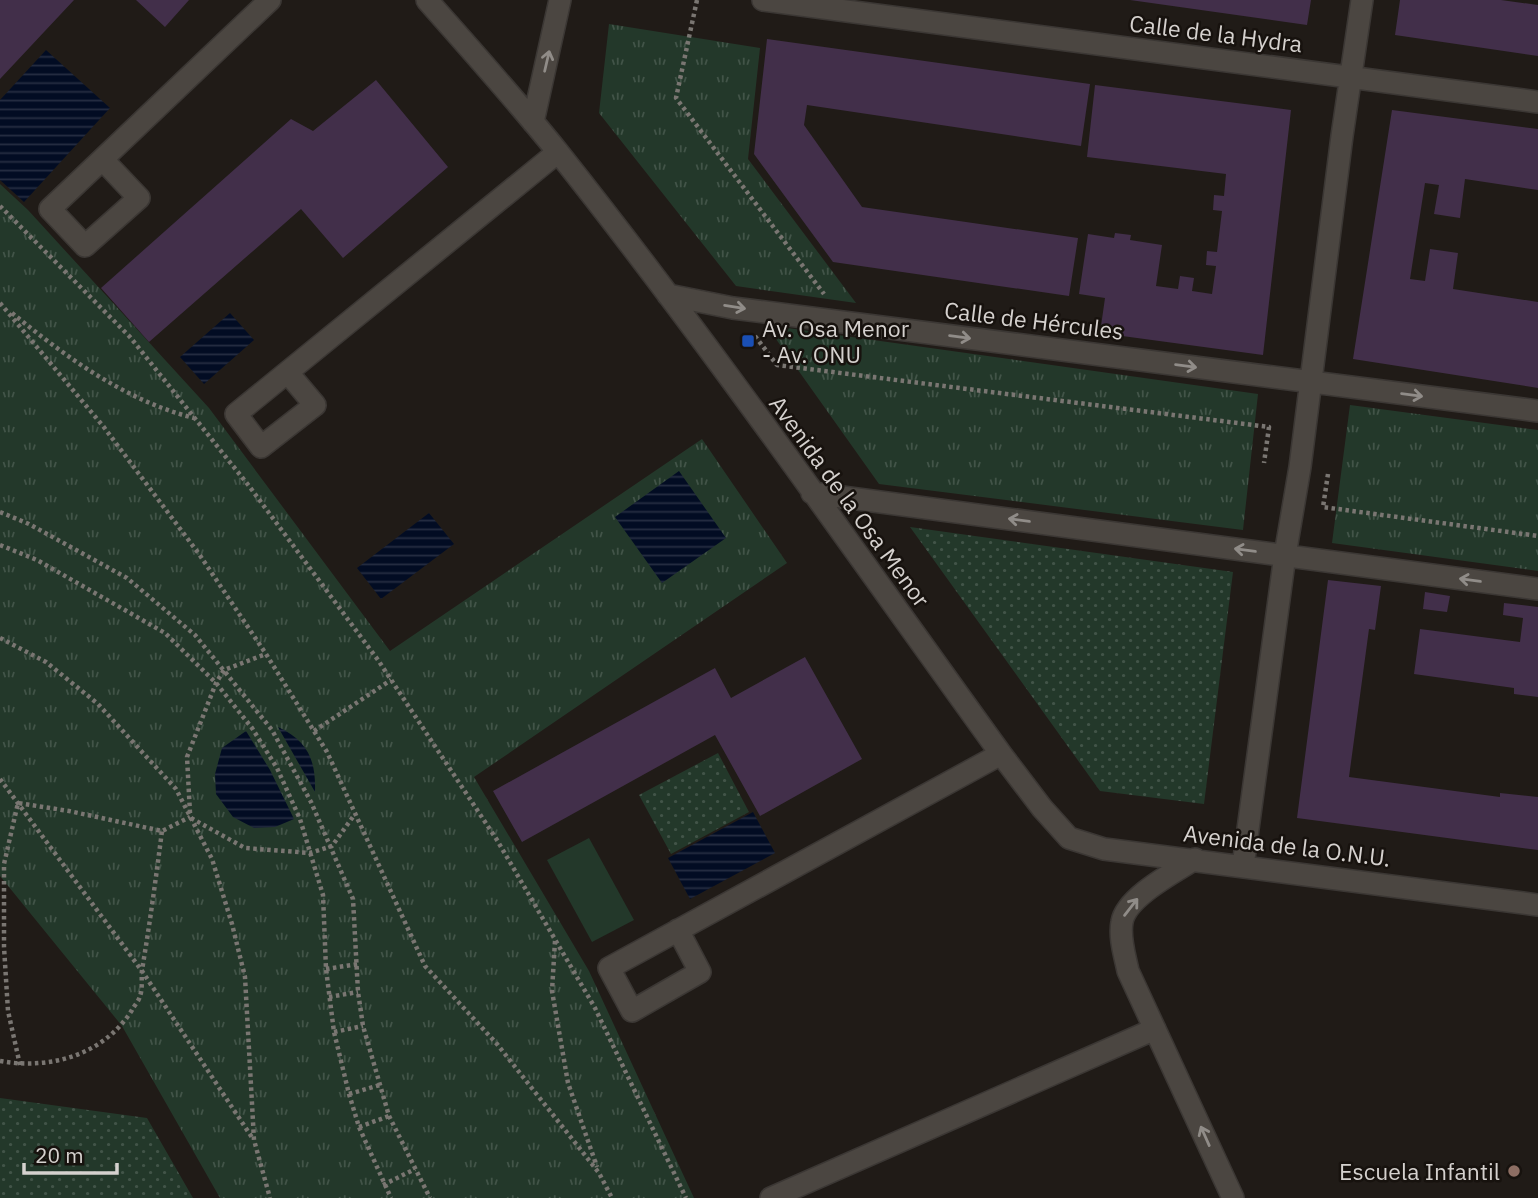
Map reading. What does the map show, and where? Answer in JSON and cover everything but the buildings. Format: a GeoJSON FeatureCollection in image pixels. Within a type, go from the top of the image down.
{"type":"FeatureCollection","features":[{"type":"Feature","properties":{"kind":"street"},"geometry":{"type":"LineString","coordinates":[[103,160],[270,0]]}},
{"type":"Feature","properties":{"kind":"street","name":"Avenida de la Osa Menor"},"geometry":{"type":"LineString","coordinates":[[426,0],[558,152],[668,295],[1042,808]]}},
{"type":"Feature","properties":{"kind":"street"},"geometry":{"type":"LineString","coordinates":[[533,122],[561,0]]}},
{"type":"Feature","properties":{"kind":"street","name":"Calle de la Hydra"},"geometry":{"type":"LineString","coordinates":[[763,0],[1538,102]]}},
{"type":"Feature","properties":{"kind":"street"},"geometry":{"type":"LineString","coordinates":[[1243,866],[1311,382],[1342,136],[1363,0]]}},
{"type":"Feature","properties":{"kind":"street"},"geometry":{"type":"LineString","coordinates":[[288,373],[558,152]]}},
{"type":"Feature","properties":{"kind":"street","name":"Calle de Hércules"},"geometry":{"type":"LineString","coordinates":[[668,295],[733,308],[1538,411]]}},
{"type":"Feature","properties":{"kind":"street"},"geometry":{"type":"LineString","coordinates":[[812,493],[1538,589]]}},
{"type":"Feature","properties":{"kind":"street"},"geometry":{"type":"LineString","coordinates":[[678,930],[1001,754]]}},
{"type":"Feature","properties":{"kind":"street","name":"Avenida de la O.N.U."},"geometry":{"type":"LineString","coordinates":[[1042,808],[1069,838],[1087,845],[1538,905]]}},
{"type":"Feature","properties":{"kind":"street"},"geometry":{"type":"LineString","coordinates":[[1195,859],[1140,895],[1129,906],[1121,921],[1122,946],[1128,971],[1233,1198]]}},
{"type":"Feature","properties":{"kind":"street"},"geometry":{"type":"LineString","coordinates":[[771,1198],[805,1191],[1155,1029]]}},
{"type":"Feature","properties":{"kind":"path"},"geometry":{"type":"LineString","coordinates":[[697,0],[676,98],[845,322]]}},
{"type":"Feature","properties":{"kind":"path"},"geometry":{"type":"LineString","coordinates":[[0,206],[130,337],[249,486],[391,680],[497,840],[595,1008],[686,1198]]}},
{"type":"Feature","properties":{"kind":"path"},"geometry":{"type":"LineString","coordinates":[[1,304],[47,342],[116,386],[171,412],[195,418]]}},
{"type":"Feature","properties":{"kind":"path"},"geometry":{"type":"LineString","coordinates":[[1,304],[111,437],[199,554],[266,654],[327,752],[425,966],[497,1044],[599,1173],[613,1198]]}},
{"type":"Feature","properties":{"kind":"path"},"geometry":{"type":"LineString","coordinates":[[733,308],[777,365],[1269,427],[1264,463]]}},
{"type":"Feature","properties":{"kind":"path"},"geometry":{"type":"LineString","coordinates":[[1329,469],[1323,507],[1538,536]]}},
{"type":"Feature","properties":{"kind":"path"},"geometry":{"type":"LineString","coordinates":[[0,512],[29,524],[127,578],[195,635],[272,730],[312,802],[353,899],[358,992],[363,1026],[389,1115],[430,1198]]}},
{"type":"Feature","properties":{"kind":"path"},"geometry":{"type":"LineString","coordinates":[[0,545],[37,560],[165,633],[216,683],[252,729],[277,768],[300,819],[323,895],[329,997],[334,1032],[349,1094],[359,1127],[391,1198]]}},
{"type":"Feature","properties":{"kind":"path"},"geometry":{"type":"LineString","coordinates":[[0,638],[46,662],[98,704],[176,789],[212,859],[245,977],[254,1140],[270,1198]]}},
{"type":"Feature","properties":{"kind":"path"},"geometry":{"type":"LineString","coordinates":[[190,817],[187,757],[216,683],[224,670],[266,654]]}},
{"type":"Feature","properties":{"kind":"path"},"geometry":{"type":"LineString","coordinates":[[314,731],[391,680]]}},
{"type":"Feature","properties":{"kind":"path"},"geometry":{"type":"LineString","coordinates":[[0,781],[142,971],[254,1140]]}},
{"type":"Feature","properties":{"kind":"path"},"geometry":{"type":"LineString","coordinates":[[18,803],[162,831],[190,817]]}},
{"type":"Feature","properties":{"kind":"path"},"geometry":{"type":"LineString","coordinates":[[18,803],[5,864],[4,947],[8,1011],[20,1065]]}},
{"type":"Feature","properties":{"kind":"path"},"geometry":{"type":"LineString","coordinates":[[190,817],[245,848],[310,853],[332,846],[355,814]]}},
{"type":"Feature","properties":{"kind":"path"},"geometry":{"type":"LineString","coordinates":[[0,1061],[20,1065],[69,1059],[92,1050],[122,1026],[141,996],[142,971],[148,946],[162,831]]}},
{"type":"Feature","properties":{"kind":"path"},"geometry":{"type":"LineString","coordinates":[[555,940],[552,991],[568,1083],[599,1173]]}},
{"type":"Feature","properties":{"kind":"path"},"geometry":{"type":"LineString","coordinates":[[326,969],[358,964]]}},
{"type":"Feature","properties":{"kind":"path"},"geometry":{"type":"LineString","coordinates":[[329,997],[358,992]]}},
{"type":"Feature","properties":{"kind":"path"},"geometry":{"type":"LineString","coordinates":[[334,1032],[363,1026]]}},
{"type":"Feature","properties":{"kind":"path"},"geometry":{"type":"LineString","coordinates":[[349,1094],[380,1085]]}},
{"type":"Feature","properties":{"kind":"path"},"geometry":{"type":"LineString","coordinates":[[359,1127],[389,1115]]}},
{"type":"Feature","properties":{"kind":"path"},"geometry":{"type":"LineString","coordinates":[[383,1185],[415,1169]]}},
{"type":"Feature","properties":{"kind":"green space"},"geometry":{"type":"Polygon","coordinates":[[[609,24],[760,48],[748,159],[856,303],[736,286],[599,113],[609,24]]]}},
{"type":"Feature","properties":{"kind":"green space"},"geometry":{"type":"Polygon","coordinates":[[[0,184],[28,210],[209,408],[390,651],[702,439],[787,563],[474,777],[589,971],[694,1198],[220,1198],[122,1026],[0,876],[0,184]]]}},
{"type":"Feature","properties":{"kind":"green space"},"geometry":{"type":"Polygon","coordinates":[[[766,325],[1258,394],[1243,530],[879,484],[766,325]]]}},
{"type":"Feature","properties":{"kind":"green space"},"geometry":{"type":"Polygon","coordinates":[[[1350,405],[1538,430],[1538,571],[1332,543],[1350,405]]]}},
{"type":"Feature","properties":{"kind":"green space"},"geometry":{"type":"Polygon","coordinates":[[[910,527],[1233,572],[1204,804],[1100,791],[910,527]]]}},
{"type":"Feature","properties":{"kind":"green space"},"geometry":{"type":"Polygon","coordinates":[[[718,753],[749,812],[671,854],[639,795],[718,753]]]}},
{"type":"Feature","properties":{"kind":"green space"},"geometry":{"type":"Polygon","coordinates":[[[589,838],[634,920],[592,942],[547,860],[589,838]]]}},
{"type":"Feature","properties":{"kind":"green space"},"geometry":{"type":"Polygon","coordinates":[[[0,1098],[147,1118],[193,1198],[0,1198],[0,1098]]]}},
{"type":"Feature","properties":{"kind":"water"},"geometry":{"type":"Polygon","coordinates":[[[46,50],[110,108],[24,202],[0,180],[0,100],[46,50]]]}},
{"type":"Feature","properties":{"kind":"water"},"geometry":{"type":"Polygon","coordinates":[[[230,313],[254,340],[204,384],[180,357],[230,313]]]}},
{"type":"Feature","properties":{"kind":"water"},"geometry":{"type":"Polygon","coordinates":[[[679,471],[726,538],[662,583],[615,517],[679,471]]]}},
{"type":"Feature","properties":{"kind":"water"},"geometry":{"type":"Polygon","coordinates":[[[429,513],[454,544],[381,599],[357,568],[429,513]]]}},
{"type":"Feature","properties":{"kind":"water"},"geometry":{"type":"Polygon","coordinates":[[[278,727],[297,739],[308,753],[314,770],[315,792],[278,727]]]}},
{"type":"Feature","properties":{"kind":"water"},"geometry":{"type":"Polygon","coordinates":[[[246,731],[270,770],[294,819],[275,827],[254,828],[233,817],[216,794],[215,774],[222,748],[246,731]]]}},
{"type":"Feature","properties":{"kind":"water"},"geometry":{"type":"Polygon","coordinates":[[[753,812],[775,853],[690,899],[668,858],[753,812]]]}},
{"type":"Feature","properties":{"kind":"place","name":"Av. Osa Menor - Av. ONU"},"geometry":{"type":"Point","coordinates":[748,341]}},
{"type":"Feature","properties":{"kind":"place","name":"Escuela Infantil"},"geometry":{"type":"Point","coordinates":[1514,1171]}}]}
